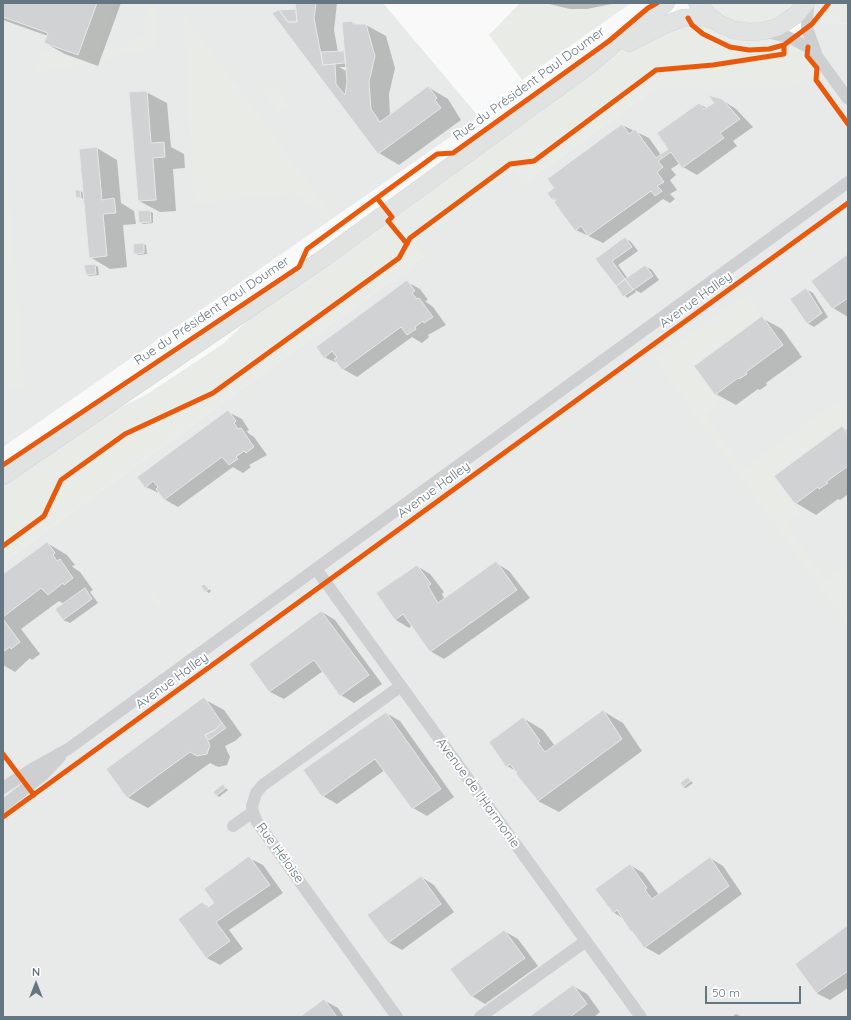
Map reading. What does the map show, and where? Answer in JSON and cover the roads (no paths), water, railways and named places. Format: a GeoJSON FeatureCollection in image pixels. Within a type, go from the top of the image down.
{"type":"FeatureCollection","features":[{"type":"Feature","properties":{"kind":"main road","name":"Rue du Président Paul Doumer"},"geometry":{"type":"LineString","coordinates":[[3,476],[296,278],[584,69],[666,3]]}},
{"type":"Feature","properties":{"kind":"main road"},"geometry":{"type":"LineString","coordinates":[[697,3],[714,20],[734,30],[757,32],[771,29],[785,23],[797,14],[807,3]]}},
{"type":"Feature","properties":{"kind":"main road","name":"Rue du Président Paul Doumer"},"geometry":{"type":"LineString","coordinates":[[584,69],[664,25],[692,17],[701,17],[714,20]]}},
{"type":"Feature","properties":{"kind":"street"},"geometry":{"type":"LineString","coordinates":[[807,3],[807,32],[819,60]]}},
{"type":"Feature","properties":{"kind":"street"},"geometry":{"type":"LineString","coordinates":[[757,32],[773,33],[794,40],[808,48],[819,60],[848,99]]}},
{"type":"Feature","properties":{"kind":"street","name":"Avenue Halley"},"geometry":{"type":"LineString","coordinates":[[5,804],[9,793],[4,786],[68,749],[848,182]]}},
{"type":"Feature","properties":{"kind":"street","name":"Avenue de l'Harmonie"},"geometry":{"type":"LineString","coordinates":[[316,569],[639,1016]]}},
{"type":"Feature","properties":{"kind":"street","name":"Rue Héloise"},"geometry":{"type":"LineString","coordinates":[[397,1017],[257,822],[252,812],[256,793],[263,785],[400,686]]}},
{"type":"Feature","properties":{"kind":"street","name":"Avenue Halley"},"geometry":{"type":"LineString","coordinates":[[5,804],[44,774],[68,749]]}},
{"type":"Feature","properties":{"kind":"street"},"geometry":{"type":"LineString","coordinates":[[233,826],[252,812]]}},
{"type":"Feature","properties":{"kind":"street"},"geometry":{"type":"LineString","coordinates":[[480,1017],[586,941]]}}]}
